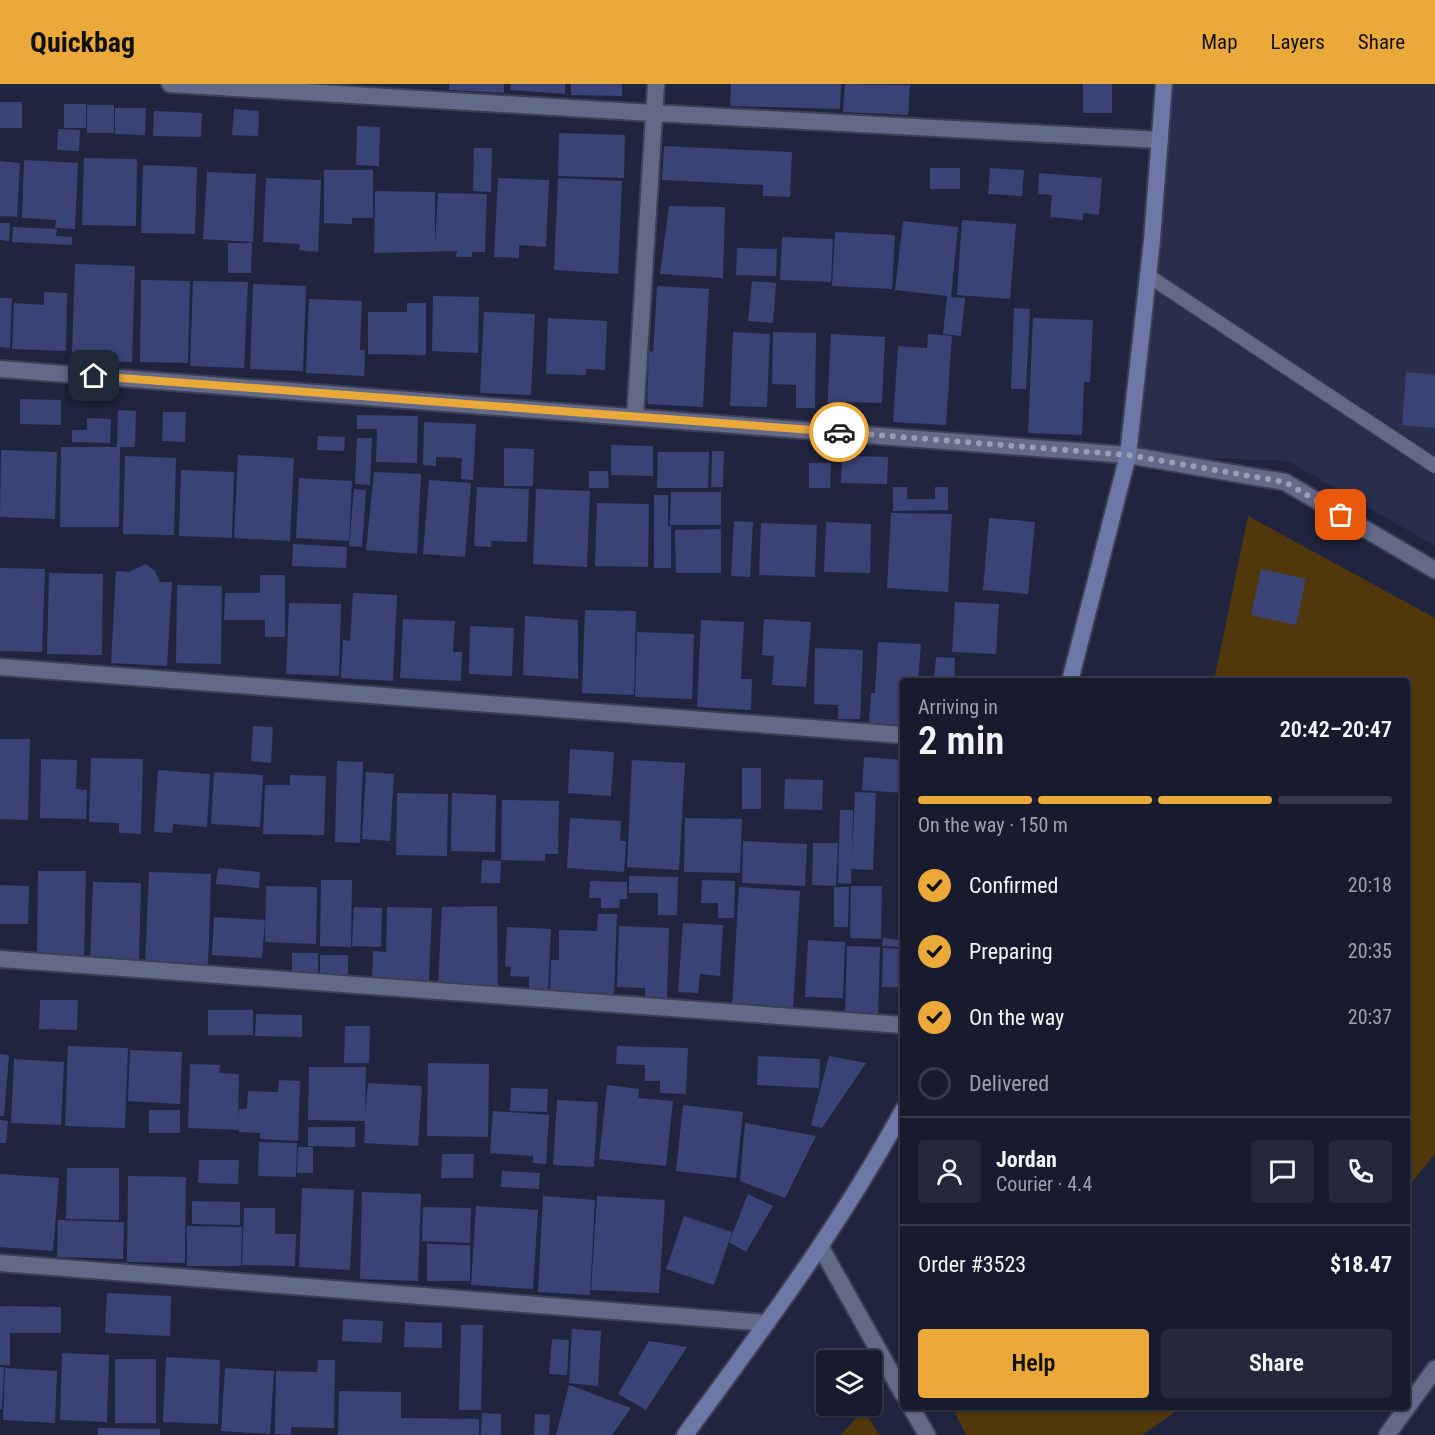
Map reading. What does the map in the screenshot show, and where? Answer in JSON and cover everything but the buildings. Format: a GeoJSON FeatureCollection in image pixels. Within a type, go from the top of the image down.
{"type":"FeatureCollection","features":[{"type":"Feature","properties":{"kind":"main road"},"geometry":{"type":"LineString","coordinates":[[1071,678],[1128,455],[1152,240],[1164,84]]}},
{"type":"Feature","properties":{"kind":"main road"},"geometry":{"type":"LineString","coordinates":[[685,1435],[820,1246],[872,1167],[900,1116]]}},
{"type":"Feature","properties":{"kind":"street"},"geometry":{"type":"LineString","coordinates":[[170,84],[1160,140]]}},
{"type":"Feature","properties":{"kind":"street"},"geometry":{"type":"LineString","coordinates":[[635,417],[656,84]]}},
{"type":"Feature","properties":{"kind":"street"},"geometry":{"type":"LineString","coordinates":[[0,369],[1128,455],[1285,482],[1435,570]]}},
{"type":"Feature","properties":{"kind":"street"},"geometry":{"type":"LineString","coordinates":[[0,667],[900,735]]}},
{"type":"Feature","properties":{"kind":"street"},"geometry":{"type":"LineString","coordinates":[[0,959],[900,1025]]}},
{"type":"Feature","properties":{"kind":"street"},"geometry":{"type":"LineString","coordinates":[[820,1246],[900,1389]]}},
{"type":"Feature","properties":{"kind":"street"},"geometry":{"type":"LineString","coordinates":[[0,1263],[767,1323]]}},
{"type":"Feature","properties":{"kind":"street"},"geometry":{"type":"LineString","coordinates":[[1410,1403],[1435,1369]]}},
{"type":"Feature","properties":{"kind":"street"},"geometry":{"type":"LineString","coordinates":[[913,1410],[927,1435]]}},
{"type":"Feature","properties":{"kind":"street"},"geometry":{"type":"LineString","coordinates":[[1387,1435],[1405,1410]]}},
{"type":"Feature","properties":{"kind":"lane"},"geometry":{"type":"LineString","coordinates":[[1147,275],[1435,466]]}},
{"type":"Feature","properties":{"kind":"shaded area"},"geometry":{"type":"Polygon","coordinates":[[[1164,84],[1435,84],[1435,546],[1288,461],[1128,455],[1164,84]]]}},
{"type":"Feature","properties":{"kind":"shaded area"},"geometry":{"type":"Polygon","coordinates":[[[1248,516],[1435,618],[1435,1154],[1410,1184],[1410,678],[1215,678],[1248,516]]]}},
{"type":"Feature","properties":{"kind":"shaded area"},"geometry":{"type":"Polygon","coordinates":[[[954,1410],[1178,1410],[1142,1435],[966,1435],[954,1410]]]}},
{"type":"Feature","properties":{"kind":"shaded area"},"geometry":{"type":"Polygon","coordinates":[[[858,1416],[867,1416],[880,1435],[841,1435],[858,1416]]]}},
{"type":"Feature","properties":{"kind":"way so far"},"geometry":{"type":"LineString","coordinates":[[839,432],[1128,455],[1285,482],[1341,515]]}},
{"type":"Feature","properties":{"kind":"route"},"geometry":{"type":"LineString","coordinates":[[94,376],[839,432]]}}]}
